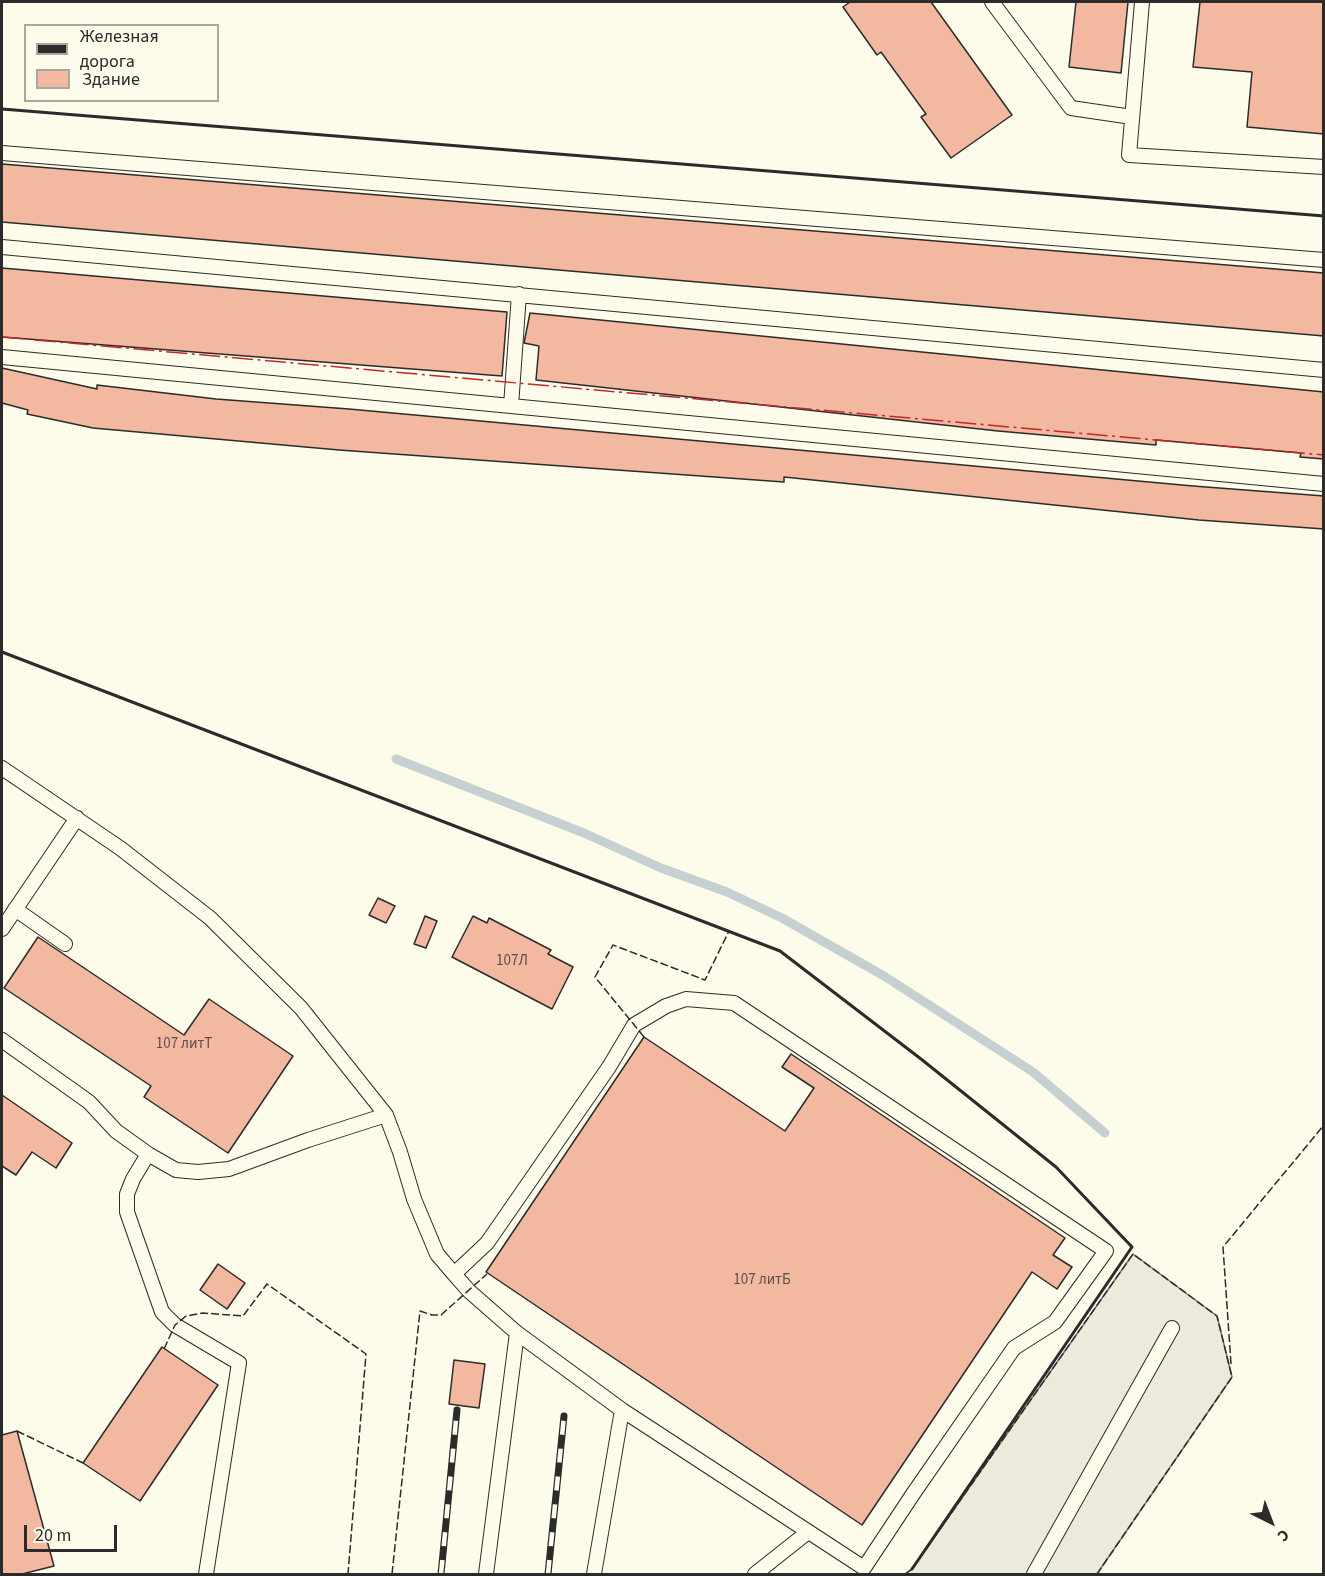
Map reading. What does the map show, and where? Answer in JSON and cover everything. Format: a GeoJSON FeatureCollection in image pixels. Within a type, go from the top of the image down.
{"type":"FeatureCollection","features":[{"type":"Feature","properties":{"kind":"lane"},"geometry":{"type":"LineString","coordinates":[[992,2],[1071,108],[1132,117]]}},
{"type":"Feature","properties":{"kind":"lane"},"geometry":{"type":"LineString","coordinates":[[1142,2],[1129,155],[1323,167]]}},
{"type":"Feature","properties":{"kind":"lane"},"geometry":{"type":"LineString","coordinates":[[2,153],[1323,260]]}},
{"type":"Feature","properties":{"kind":"lane"},"geometry":{"type":"LineString","coordinates":[[2,248],[1323,370]]}},
{"type":"Feature","properties":{"kind":"lane"},"geometry":{"type":"LineString","coordinates":[[511,406],[519,294]]}},
{"type":"Feature","properties":{"kind":"lane"},"geometry":{"type":"LineString","coordinates":[[2,357],[1323,484]]}},
{"type":"Feature","properties":{"kind":"lane"},"geometry":{"type":"LineString","coordinates":[[2,768],[120,848],[210,918],[301,1008],[386,1116],[414,1199],[437,1254],[454,1274],[469,1291],[517,1333],[622,1410],[864,1568],[1014,1348],[1055,1322],[1106,1251],[734,1003],[686,999],[666,1006],[634,1025],[609,1067],[487,1243],[454,1274]]}},
{"type":"Feature","properties":{"kind":"lane"},"geometry":{"type":"LineString","coordinates":[[2,929],[77,818]]}},
{"type":"Feature","properties":{"kind":"lane"},"geometry":{"type":"LineString","coordinates":[[15,909],[65,944]]}},
{"type":"Feature","properties":{"kind":"lane"},"geometry":{"type":"LineString","coordinates":[[2,1040],[89,1102],[116,1131],[148,1154],[176,1170],[198,1172],[229,1169],[308,1140],[386,1116]]}},
{"type":"Feature","properties":{"kind":"lane"},"geometry":{"type":"LineString","coordinates":[[148,1154],[127,1194],[127,1212],[162,1312],[176,1325],[239,1363],[206,1575]]}},
{"type":"Feature","properties":{"kind":"lane"},"geometry":{"type":"LineString","coordinates":[[1034,1575],[1172,1328]]}},
{"type":"Feature","properties":{"kind":"lane"},"geometry":{"type":"LineString","coordinates":[[486,1575],[517,1333]]}},
{"type":"Feature","properties":{"kind":"lane"},"geometry":{"type":"LineString","coordinates":[[594,1575],[622,1410]]}},
{"type":"Feature","properties":{"kind":"lane"},"geometry":{"type":"LineString","coordinates":[[755,1575],[808,1532]]}},
{"type":"Feature","properties":{"kind":"shaded area"},"geometry":{"type":"Polygon","coordinates":[[[1133,1254],[1217,1316],[1232,1377],[1097,1574],[905,1574],[912,1569],[1133,1254]]]}},
{"type":"Feature","properties":{"kind":"building"},"geometry":{"type":"Polygon","coordinates":[[[850,2],[931,2],[1012,115],[951,158],[921,117],[926,114],[881,52],[877,55],[843,7],[850,2]]]}},
{"type":"Feature","properties":{"kind":"building"},"geometry":{"type":"Polygon","coordinates":[[[1076,2],[1128,2],[1121,73],[1069,67],[1076,2]]]}},
{"type":"Feature","properties":{"kind":"building"},"geometry":{"type":"Polygon","coordinates":[[[1200,2],[1324,2],[1324,134],[1247,127],[1252,72],[1193,67],[1200,2]]]}},
{"type":"Feature","properties":{"kind":"building"},"geometry":{"type":"Polygon","coordinates":[[[2,164],[1324,273],[1324,336],[2,222],[2,164]]]}},
{"type":"Feature","properties":{"kind":"building"},"geometry":{"type":"Polygon","coordinates":[[[2,268],[507,312],[502,376],[2,337],[2,268]]]}},
{"type":"Feature","properties":{"kind":"building"},"geometry":{"type":"Polygon","coordinates":[[[530,313],[1324,392],[1324,459],[1300,457],[1301,453],[1156,440],[1156,445],[998,431],[536,380],[539,346],[524,343],[530,313]]]}},
{"type":"Feature","properties":{"kind":"building"},"geometry":{"type":"Polygon","coordinates":[[[2,368],[97,389],[97,385],[216,399],[1324,496],[1324,529],[1199,520],[784,477],[784,482],[339,450],[93,428],[27,414],[28,410],[2,403],[2,368]]]}},
{"type":"Feature","properties":{"kind":"building"},"geometry":{"type":"Polygon","coordinates":[[[378,898],[395,906],[386,923],[369,915],[378,898]]]}},
{"type":"Feature","properties":{"kind":"building"},"geometry":{"type":"Polygon","coordinates":[[[425,916],[437,921],[426,948],[414,944],[425,916]]]}},
{"type":"Feature","properties":{"kind":"building"},"geometry":{"type":"Polygon","coordinates":[[[473,916],[487,923],[489,918],[551,950],[548,954],[573,967],[552,1009],[452,957],[473,916]]]}},
{"type":"Feature","properties":{"kind":"building"},"geometry":{"type":"Polygon","coordinates":[[[38,937],[184,1035],[209,999],[293,1056],[228,1153],[144,1097],[151,1086],[4,988],[38,937]]]}},
{"type":"Feature","properties":{"kind":"building"},"geometry":{"type":"Polygon","coordinates":[[[644,1037],[785,1131],[814,1088],[782,1067],[791,1054],[1065,1238],[1053,1255],[1072,1267],[1057,1289],[1032,1272],[862,1525],[486,1272],[644,1037]]]}},
{"type":"Feature","properties":{"kind":"building"},"geometry":{"type":"Polygon","coordinates":[[[2,1095],[72,1143],[56,1168],[32,1152],[16,1175],[2,1166],[2,1095]]]}},
{"type":"Feature","properties":{"kind":"building"},"geometry":{"type":"Polygon","coordinates":[[[218,1264],[245,1283],[227,1309],[200,1290],[218,1264]]]}},
{"type":"Feature","properties":{"kind":"building"},"geometry":{"type":"Polygon","coordinates":[[[162,1347],[218,1385],[140,1501],[83,1463],[162,1347]]]}},
{"type":"Feature","properties":{"kind":"building"},"geometry":{"type":"Polygon","coordinates":[[[454,1360],[485,1364],[479,1408],[449,1404],[454,1360]]]}},
{"type":"Feature","properties":{"kind":"building"},"geometry":{"type":"Polygon","coordinates":[[[17,1431],[54,1566],[22,1574],[2,1574],[2,1435],[17,1431]]]}},
{"type":"Feature","properties":{"kind":"waterway"},"geometry":{"type":"LineString","coordinates":[[396,759],[584,833],[661,868],[727,892],[782,918],[884,976],[1033,1072],[1105,1133]]}},
{"type":"Feature","properties":{"kind":"railway"},"geometry":{"type":"LineString","coordinates":[[441,1574],[457,1410]]}},
{"type":"Feature","properties":{"kind":"railway"},"geometry":{"type":"LineString","coordinates":[[548,1574],[564,1416]]}},
{"type":"Feature","properties":{"kind":"fence"},"geometry":{"type":"LineString","coordinates":[[644,1037],[595,977],[613,945],[705,980],[729,931]]}},
{"type":"Feature","properties":{"kind":"fence"},"geometry":{"type":"LineString","coordinates":[[1231,1364],[1223,1247],[1324,1125]]}},
{"type":"Feature","properties":{"kind":"fence"},"geometry":{"type":"LineString","coordinates":[[905,1574],[912,1569],[1133,1254],[1217,1316],[1232,1377],[1097,1574]]}},
{"type":"Feature","properties":{"kind":"fence"},"geometry":{"type":"LineString","coordinates":[[392,1574],[420,1311],[441,1315],[487,1274]]}},
{"type":"Feature","properties":{"kind":"fence"},"geometry":{"type":"LineString","coordinates":[[164,1349],[175,1325],[186,1316],[203,1313],[243,1316],[267,1284],[366,1354],[348,1574]]}},
{"type":"Feature","properties":{"kind":"fence"},"geometry":{"type":"LineString","coordinates":[[17,1431],[83,1463]]}},
{"type":"Feature","properties":{"kind":"wall"},"geometry":{"type":"LineString","coordinates":[[2,109],[1324,216]]}},
{"type":"Feature","properties":{"kind":"wall"},"geometry":{"type":"LineString","coordinates":[[2,652],[780,951],[921,1059],[1056,1167],[1132,1247],[912,1569]]}},
{"type":"Feature","properties":{"kind":"power"},"geometry":{"type":"LineString","coordinates":[[2,337],[1324,455]]}}]}
